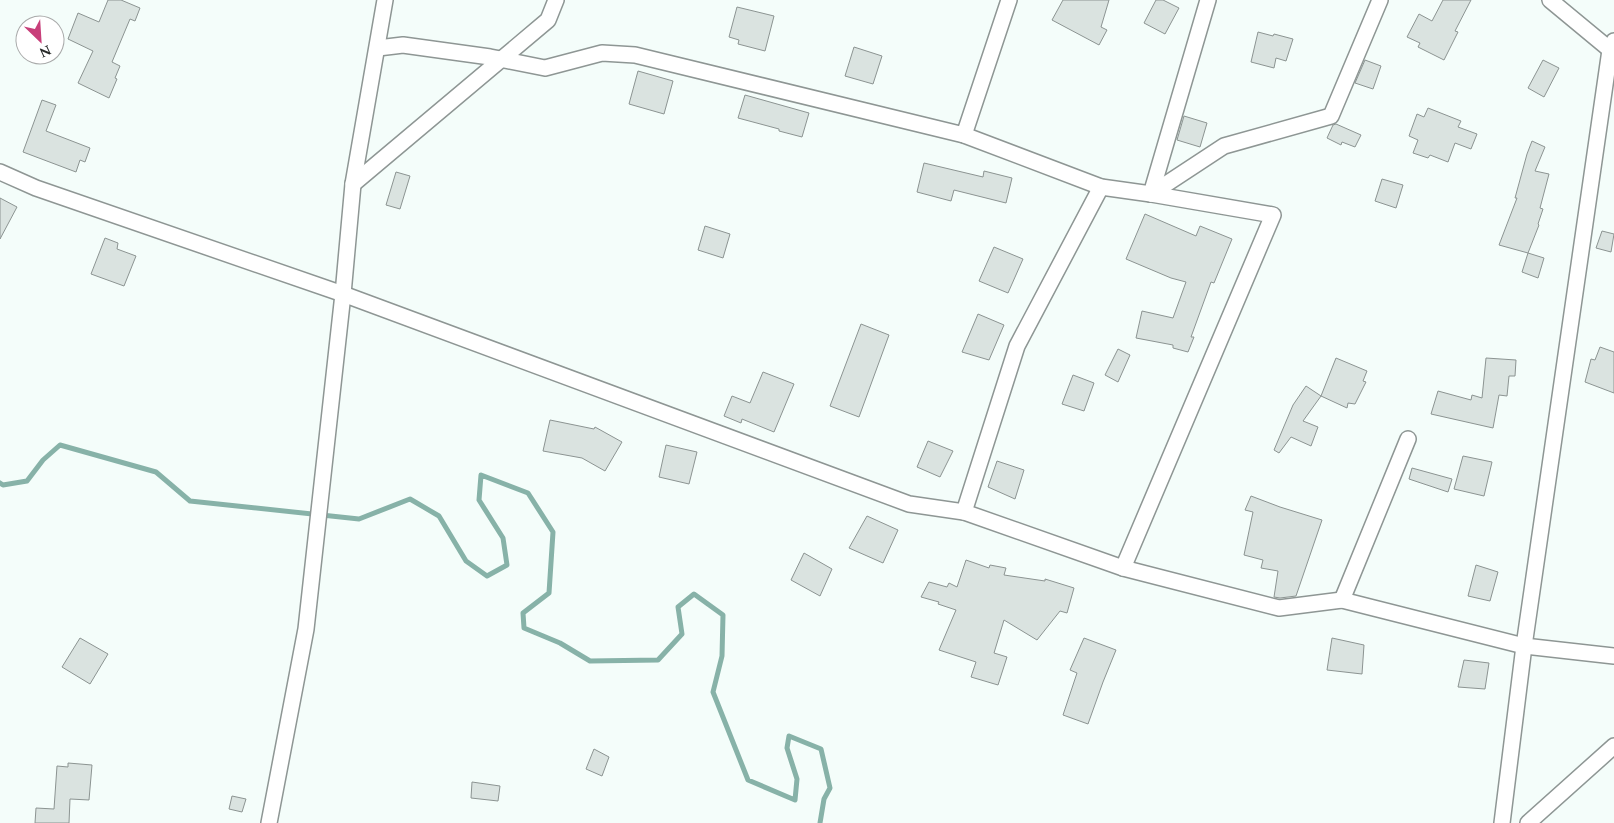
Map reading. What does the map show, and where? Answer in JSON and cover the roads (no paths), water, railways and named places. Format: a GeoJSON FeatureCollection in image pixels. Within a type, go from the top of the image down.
{"type":"FeatureCollection","features":[{"type":"Feature","properties":{"kind":"street"},"geometry":{"type":"LineString","coordinates":[[269,823],[306,629],[343,294],[353,184],[385,0]]}},
{"type":"Feature","properties":{"kind":"street"},"geometry":{"type":"LineString","coordinates":[[353,184],[548,20],[556,0]]}},
{"type":"Feature","properties":{"kind":"street"},"geometry":{"type":"LineString","coordinates":[[964,135],[1010,0]]}},
{"type":"Feature","properties":{"kind":"street"},"geometry":{"type":"LineString","coordinates":[[1151,194],[1208,0]]}},
{"type":"Feature","properties":{"kind":"street"},"geometry":{"type":"LineString","coordinates":[[1151,194],[1224,146],[1331,116],[1380,0]]}},
{"type":"Feature","properties":{"kind":"street"},"geometry":{"type":"LineString","coordinates":[[1502,823],[1524,646],[1613,48],[1550,0]]}},
{"type":"Feature","properties":{"kind":"street"},"geometry":{"type":"LineString","coordinates":[[378,48],[403,45],[501,59],[545,68],[602,53],[635,55],[964,135],[1101,188],[1151,194],[1273,215],[1123,568]]}},
{"type":"Feature","properties":{"kind":"street"},"geometry":{"type":"LineString","coordinates":[[0,172],[36,188],[343,294],[909,504],[964,512],[1123,568],[1279,608],[1342,600],[1524,646],[1614,656]]}},
{"type":"Feature","properties":{"kind":"street"},"geometry":{"type":"LineString","coordinates":[[964,512],[1017,346],[1101,188]]}},
{"type":"Feature","properties":{"kind":"street"},"geometry":{"type":"LineString","coordinates":[[1342,600],[1408,440]]}},
{"type":"Feature","properties":{"kind":"street"},"geometry":{"type":"LineString","coordinates":[[1528,823],[1614,746]]}},
{"type":"Feature","properties":{"kind":"waterway"},"geometry":{"type":"LineString","coordinates":[[0,483],[3,485],[27,481],[43,460],[60,445],[156,472],[190,501],[359,519],[410,499],[439,516],[466,561],[487,576],[507,565],[503,538],[479,500],[481,475],[528,493],[553,532],[549,593],[523,613],[524,628],[560,643],[590,661],[658,660],[682,634],[678,607],[694,594],[723,615],[722,656],[713,692],[748,780],[795,800],[797,779],[787,748],[789,736],[821,749],[830,788],[824,799],[820,823]]}}]}
